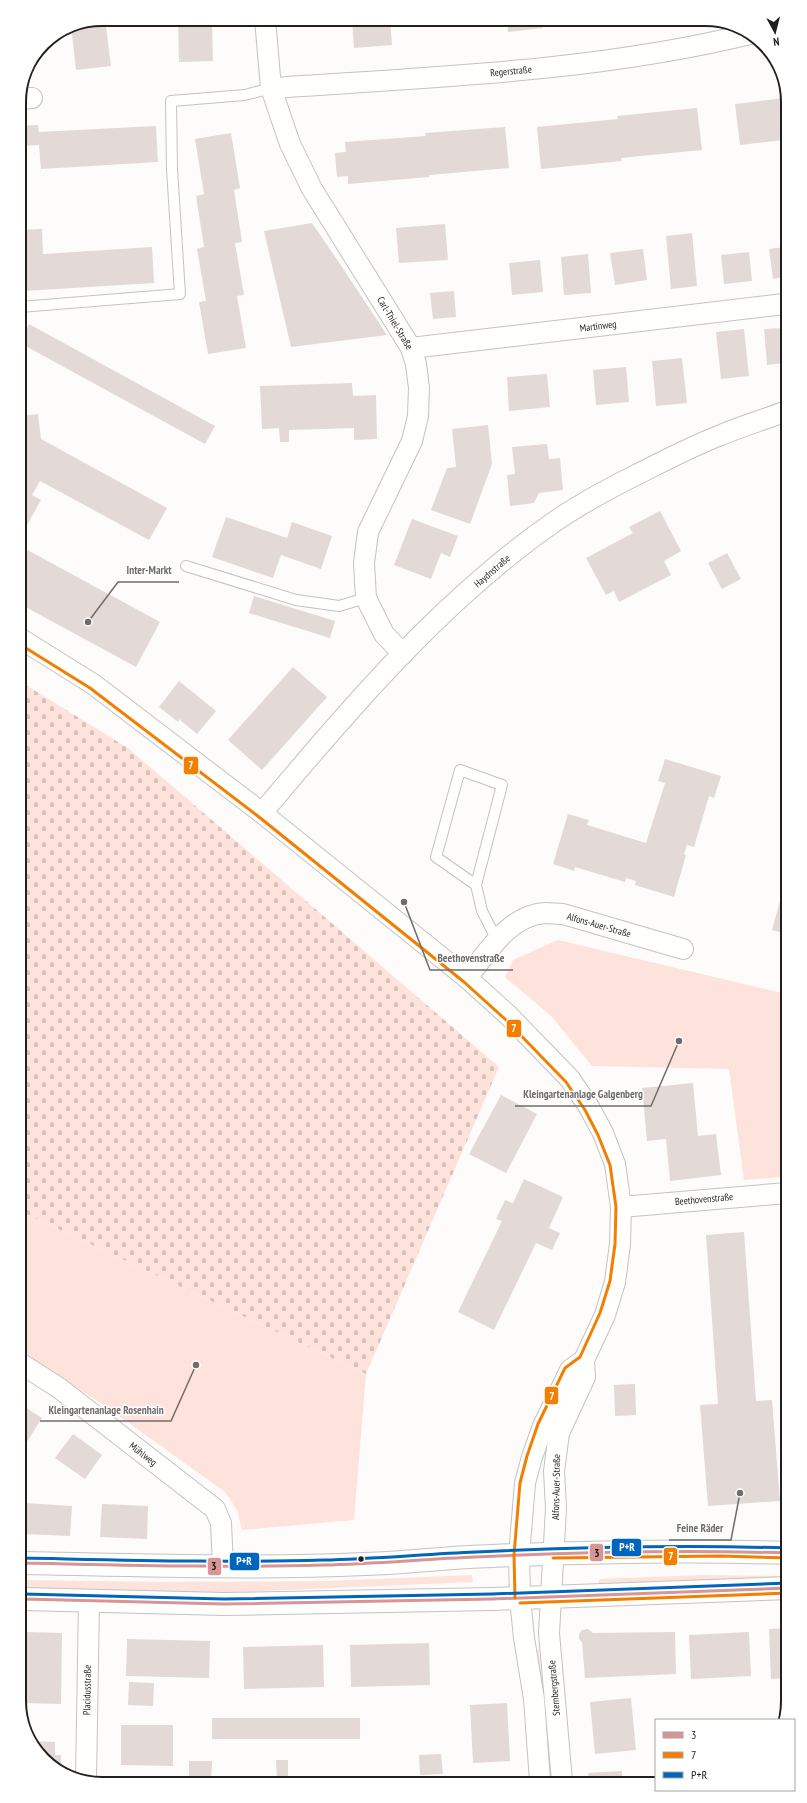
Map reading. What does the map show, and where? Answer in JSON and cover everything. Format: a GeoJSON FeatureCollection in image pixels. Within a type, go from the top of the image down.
{"type":"FeatureCollection","features":[{"type":"Feature","properties":{"kind":"main road"},"geometry":{"type":"LineString","coordinates":[[26,1563],[223,1567],[366,1564],[553,1553],[720,1551],[781,1553]]}},
{"type":"Feature","properties":{"kind":"main road"},"geometry":{"type":"LineString","coordinates":[[26,1599],[224,1604],[520,1598],[781,1588]]}},
{"type":"Feature","properties":{"kind":"street","name":"Carl-Thiel-Straße"},"geometry":{"type":"LineString","coordinates":[[266,26],[271,88],[290,144],[312,189],[411,348],[416,364],[419,388],[418,416],[412,441],[368,532],[364,563],[366,598],[384,634],[403,654]]}},
{"type":"Feature","properties":{"kind":"street","name":"Regerstraße"},"geometry":{"type":"LineString","coordinates":[[271,88],[510,71],[610,61],[704,45],[742,36]]}},
{"type":"Feature","properties":{"kind":"street","name":"Martinweg"},"geometry":{"type":"LineString","coordinates":[[411,348],[781,304]]}},
{"type":"Feature","properties":{"kind":"street","name":"Haydnstraße"},"geometry":{"type":"LineString","coordinates":[[262,813],[351,709],[403,654],[458,600],[509,555],[555,521],[598,494],[720,435],[781,413]]}},
{"type":"Feature","properties":{"kind":"street","name":"Alfons-Auer-Straße"},"geometry":{"type":"LineString","coordinates":[[26,642],[93,684],[262,813],[467,978],[508,1015],[570,1078],[589,1107],[603,1133],[615,1164],[621,1207],[620,1244],[615,1282],[605,1315],[584,1360],[585,1377],[559,1432],[554,1471],[556,1508],[550,1596]]}},
{"type":"Feature","properties":{"kind":"street","name":"Alfons-Auer-Straße"},"geometry":{"type":"LineString","coordinates":[[467,978],[497,940],[511,927],[526,918],[543,913],[564,914],[683,949]]}},
{"type":"Feature","properties":{"kind":"street","name":"Beethovenstraße"},"geometry":{"type":"LineString","coordinates":[[621,1207],[781,1194]]}},
{"type":"Feature","properties":{"kind":"street","name":"Alfons-Auer-Straße"},"geometry":{"type":"LineString","coordinates":[[520,1598],[519,1555],[525,1483],[543,1426],[570,1370],[584,1360]]}},
{"type":"Feature","properties":{"kind":"street","name":"Mühlweg"},"geometry":{"type":"LineString","coordinates":[[26,1367],[59,1388],[215,1509],[221,1523],[223,1567]]}},
{"type":"Feature","properties":{"kind":"street","name":"Sternbergstraße"},"geometry":{"type":"LineString","coordinates":[[550,1596],[549,1633],[562,1777]]}},
{"type":"Feature","properties":{"kind":"street","name":"Sternbergstraße"},"geometry":{"type":"LineString","coordinates":[[520,1598],[524,1638],[534,1699],[540,1777]]}},
{"type":"Feature","properties":{"kind":"street","name":"Placidusstraße"},"geometry":{"type":"LineString","coordinates":[[86,1776],[89,1601]]}},
{"type":"Feature","properties":{"kind":"lane"},"geometry":{"type":"LineString","coordinates":[[26,306],[180,294],[172,170],[171,101],[245,94],[271,88]]}},
{"type":"Feature","properties":{"kind":"lane"},"geometry":{"type":"LineString","coordinates":[[186,566],[296,600],[314,604],[339,606],[366,598]]}},
{"type":"Feature","properties":{"kind":"lane"},"geometry":{"type":"LineString","coordinates":[[476,885],[436,857],[460,770],[502,785],[476,885],[482,911],[497,940]]}},
{"type":"Feature","properties":{"kind":"green space"},"geometry":{"type":"Polygon","coordinates":[[[26,685],[128,748],[499,1067],[366,1374],[26,1214],[26,685]]]}},
{"type":"Feature","properties":{"kind":"green space"},"geometry":{"type":"Polygon","coordinates":[[[558,940],[781,993],[781,1177],[744,1180],[729,1069],[592,1066],[551,1016],[505,977],[513,960],[558,940]]]}},
{"type":"Feature","properties":{"kind":"green space"},"geometry":{"type":"Polygon","coordinates":[[[26,1214],[366,1374],[354,1520],[242,1530],[237,1510],[225,1492],[105,1406],[26,1355],[26,1214]]]}},
{"type":"Feature","properties":{"kind":"green space"},"geometry":{"type":"Polygon","coordinates":[[[472,1575],[473,1582],[217,1593],[26,1590],[26,1580],[162,1582],[328,1581],[472,1575]]]}},
{"type":"Feature","properties":{"kind":"green space"},"geometry":{"type":"Polygon","coordinates":[[[702,1575],[781,1576],[781,1581],[598,1584],[599,1579],[702,1575]]]}},
{"type":"Feature","properties":{"kind":"green space"},"geometry":{"type":"Polygon","coordinates":[[[536,1650],[539,1650],[550,1777],[547,1777],[536,1650]]]}},
{"type":"Feature","properties":{"kind":"building"},"geometry":{"type":"Polygon","coordinates":[[[106,26],[111,66],[76,70],[72,33],[87,27],[106,26]]]}},
{"type":"Feature","properties":{"kind":"building"},"geometry":{"type":"Polygon","coordinates":[[[178,26],[212,26],[213,61],[179,62],[178,26]]]}},
{"type":"Feature","properties":{"kind":"building"},"geometry":{"type":"Polygon","coordinates":[[[352,26],[391,26],[392,45],[354,48],[352,26]]]}},
{"type":"Feature","properties":{"kind":"building"},"geometry":{"type":"Polygon","coordinates":[[[508,26],[543,26],[543,28],[508,32],[508,26]]]}},
{"type":"Feature","properties":{"kind":"building"},"geometry":{"type":"Polygon","coordinates":[[[781,98],[781,140],[740,145],[735,104],[781,98]]]}},
{"type":"Feature","properties":{"kind":"building"},"geometry":{"type":"Polygon","coordinates":[[[697,108],[702,150],[621,158],[622,161],[541,169],[537,127],[618,119],[617,116],[697,108]]]}},
{"type":"Feature","properties":{"kind":"building"},"geometry":{"type":"Polygon","coordinates":[[[38,125],[39,132],[156,126],[158,162],[41,169],[39,145],[26,146],[26,126],[38,125]]]}},
{"type":"Feature","properties":{"kind":"building"},"geometry":{"type":"Polygon","coordinates":[[[505,127],[509,168],[348,184],[348,176],[337,177],[335,153],[346,152],[345,142],[426,136],[425,133],[505,127]]]}},
{"type":"Feature","properties":{"kind":"building"},"geometry":{"type":"Polygon","coordinates":[[[231,133],[240,188],[234,190],[242,242],[235,243],[244,295],[237,296],[246,348],[208,354],[199,302],[206,301],[197,249],[204,247],[196,196],[204,194],[195,139],[231,133]]]}},
{"type":"Feature","properties":{"kind":"building"},"geometry":{"type":"Polygon","coordinates":[[[312,223],[387,335],[291,347],[264,231],[312,223]]]}},
{"type":"Feature","properties":{"kind":"building"},"geometry":{"type":"Polygon","coordinates":[[[445,224],[448,260],[399,263],[396,228],[445,224]]]}},
{"type":"Feature","properties":{"kind":"building"},"geometry":{"type":"Polygon","coordinates":[[[42,229],[43,254],[152,247],[154,283],[26,291],[26,230],[42,229]]]}},
{"type":"Feature","properties":{"kind":"building"},"geometry":{"type":"Polygon","coordinates":[[[692,233],[697,286],[671,289],[666,236],[692,233]]]}},
{"type":"Feature","properties":{"kind":"building"},"geometry":{"type":"Polygon","coordinates":[[[781,247],[781,278],[773,279],[769,249],[781,247]]]}},
{"type":"Feature","properties":{"kind":"building"},"geometry":{"type":"Polygon","coordinates":[[[643,249],[647,280],[615,285],[610,253],[643,249]]]}},
{"type":"Feature","properties":{"kind":"building"},"geometry":{"type":"Polygon","coordinates":[[[749,252],[752,281],[724,284],[721,255],[749,252]]]}},
{"type":"Feature","properties":{"kind":"building"},"geometry":{"type":"Polygon","coordinates":[[[588,254],[591,293],[564,295],[561,257],[588,254]]]}},
{"type":"Feature","properties":{"kind":"building"},"geometry":{"type":"Polygon","coordinates":[[[540,260],[543,292],[512,295],[509,263],[540,260]]]}},
{"type":"Feature","properties":{"kind":"building"},"geometry":{"type":"Polygon","coordinates":[[[454,291],[456,317],[433,319],[430,293],[454,291]]]}},
{"type":"Feature","properties":{"kind":"building"},"geometry":{"type":"Polygon","coordinates":[[[29,324],[215,426],[205,444],[26,346],[26,330],[29,324]]]}},
{"type":"Feature","properties":{"kind":"building"},"geometry":{"type":"Polygon","coordinates":[[[781,328],[781,363],[767,365],[764,329],[781,328]]]}},
{"type":"Feature","properties":{"kind":"building"},"geometry":{"type":"Polygon","coordinates":[[[744,329],[749,376],[721,379],[716,332],[744,329]]]}},
{"type":"Feature","properties":{"kind":"building"},"geometry":{"type":"Polygon","coordinates":[[[682,358],[687,403],[656,406],[652,361],[682,358]]]}},
{"type":"Feature","properties":{"kind":"building"},"geometry":{"type":"Polygon","coordinates":[[[626,367],[629,402],[596,405],[593,370],[626,367]]]}},
{"type":"Feature","properties":{"kind":"building"},"geometry":{"type":"Polygon","coordinates":[[[547,374],[550,407],[509,411],[507,377],[547,374]]]}},
{"type":"Feature","properties":{"kind":"building"},"geometry":{"type":"Polygon","coordinates":[[[352,383],[353,396],[376,395],[377,439],[354,440],[354,428],[289,430],[289,442],[280,442],[279,428],[262,429],[260,386],[352,383]]]}},
{"type":"Feature","properties":{"kind":"building"},"geometry":{"type":"Polygon","coordinates":[[[38,414],[41,439],[167,508],[149,540],[40,481],[32,495],[41,500],[26,527],[26,415],[38,414]]]}},
{"type":"Feature","properties":{"kind":"building"},"geometry":{"type":"Polygon","coordinates":[[[488,425],[492,464],[470,524],[431,510],[447,468],[456,467],[452,429],[488,425]]]}},
{"type":"Feature","properties":{"kind":"building"},"geometry":{"type":"Polygon","coordinates":[[[547,444],[549,459],[560,458],[563,490],[539,493],[534,503],[510,506],[507,475],[515,474],[512,447],[547,444]]]}},
{"type":"Feature","properties":{"kind":"building"},"geometry":{"type":"Polygon","coordinates":[[[660,511],[681,551],[664,561],[671,575],[619,602],[614,591],[606,595],[586,558],[633,533],[629,527],[660,511]]]}},
{"type":"Feature","properties":{"kind":"building"},"geometry":{"type":"Polygon","coordinates":[[[226,517],[287,538],[292,522],[332,536],[321,569],[281,555],[273,578],[212,557],[226,517]]]}},
{"type":"Feature","properties":{"kind":"building"},"geometry":{"type":"Polygon","coordinates":[[[412,519],[458,536],[450,557],[441,553],[431,579],[394,565],[412,519]]]}},
{"type":"Feature","properties":{"kind":"building"},"geometry":{"type":"Polygon","coordinates":[[[26,549],[160,622],[136,667],[26,607],[26,549]]]}},
{"type":"Feature","properties":{"kind":"building"},"geometry":{"type":"Polygon","coordinates":[[[727,553],[741,579],[722,589],[708,563],[727,553]]]}},
{"type":"Feature","properties":{"kind":"building"},"geometry":{"type":"Polygon","coordinates":[[[254,596],[335,621],[330,638],[249,613],[254,596]]]}},
{"type":"Feature","properties":{"kind":"building"},"geometry":{"type":"Polygon","coordinates":[[[293,667],[327,697],[262,770],[228,740],[293,667]]]}},
{"type":"Feature","properties":{"kind":"building"},"geometry":{"type":"Polygon","coordinates":[[[179,681],[216,711],[197,734],[179,719],[178,722],[159,707],[179,681]]]}},
{"type":"Feature","properties":{"kind":"building"},"geometry":{"type":"Polygon","coordinates":[[[665,759],[721,776],[714,798],[709,796],[694,847],[687,845],[684,854],[686,855],[674,897],[635,885],[636,881],[626,878],[625,882],[575,867],[574,871],[553,864],[568,814],[589,820],[587,825],[646,843],[665,783],[658,781],[665,759]]]}},
{"type":"Feature","properties":{"kind":"building"},"geometry":{"type":"Polygon","coordinates":[[[781,897],[781,933],[772,930],[781,897]]]}},
{"type":"Feature","properties":{"kind":"building"},"geometry":{"type":"Polygon","coordinates":[[[693,1083],[698,1136],[716,1134],[721,1175],[670,1181],[666,1139],[647,1141],[642,1088],[693,1083]]]}},
{"type":"Feature","properties":{"kind":"building"},"geometry":{"type":"Polygon","coordinates":[[[501,1095],[537,1114],[506,1173],[469,1154],[501,1095]]]}},
{"type":"Feature","properties":{"kind":"building"},"geometry":{"type":"Polygon","coordinates":[[[524,1179],[563,1197],[549,1228],[560,1233],[552,1250],[536,1243],[494,1330],[458,1312],[502,1221],[496,1219],[505,1200],[513,1203],[524,1179]]]}},
{"type":"Feature","properties":{"kind":"building"},"geometry":{"type":"Polygon","coordinates":[[[744,1232],[756,1401],[772,1400],[780,1501],[708,1506],[700,1405],[718,1404],[706,1235],[744,1232]]]}},
{"type":"Feature","properties":{"kind":"building"},"geometry":{"type":"Polygon","coordinates":[[[635,1384],[636,1415],[615,1416],[614,1385],[635,1384]]]}},
{"type":"Feature","properties":{"kind":"building"},"geometry":{"type":"Polygon","coordinates":[[[26,1408],[42,1418],[26,1443],[26,1408]]]}},
{"type":"Feature","properties":{"kind":"building"},"geometry":{"type":"Polygon","coordinates":[[[73,1434],[102,1455],[85,1479],[55,1458],[73,1434]]]}},
{"type":"Feature","properties":{"kind":"building"},"geometry":{"type":"Polygon","coordinates":[[[26,1503],[72,1506],[70,1536],[26,1534],[26,1503]]]}},
{"type":"Feature","properties":{"kind":"building"},"geometry":{"type":"Polygon","coordinates":[[[102,1504],[148,1506],[147,1539],[100,1537],[102,1504]]]}},
{"type":"Feature","properties":{"kind":"building"},"geometry":{"type":"Polygon","coordinates":[[[781,1628],[781,1678],[771,1679],[769,1629],[781,1628]]]}},
{"type":"Feature","properties":{"kind":"building"},"geometry":{"type":"Polygon","coordinates":[[[588,1629],[593,1633],[675,1632],[676,1674],[585,1678],[582,1642],[579,1639],[579,1634],[582,1630],[588,1629]]]}},
{"type":"Feature","properties":{"kind":"building"},"geometry":{"type":"Polygon","coordinates":[[[26,1632],[62,1633],[61,1704],[26,1703],[26,1632]]]}},
{"type":"Feature","properties":{"kind":"building"},"geometry":{"type":"Polygon","coordinates":[[[749,1632],[751,1676],[691,1679],[689,1635],[749,1632]]]}},
{"type":"Feature","properties":{"kind":"building"},"geometry":{"type":"Polygon","coordinates":[[[127,1639],[210,1641],[209,1678],[126,1676],[127,1639]]]}},
{"type":"Feature","properties":{"kind":"building"},"geometry":{"type":"Polygon","coordinates":[[[429,1643],[430,1685],[351,1687],[350,1645],[429,1643]]]}},
{"type":"Feature","properties":{"kind":"building"},"geometry":{"type":"Polygon","coordinates":[[[323,1645],[324,1687],[244,1689],[243,1647],[323,1645]]]}},
{"type":"Feature","properties":{"kind":"building"},"geometry":{"type":"Polygon","coordinates":[[[129,1682],[154,1683],[153,1706],[128,1705],[129,1682]]]}},
{"type":"Feature","properties":{"kind":"building"},"geometry":{"type":"Polygon","coordinates":[[[631,1698],[636,1750],[595,1754],[590,1702],[631,1698]]]}},
{"type":"Feature","properties":{"kind":"building"},"geometry":{"type":"Polygon","coordinates":[[[507,1703],[510,1761],[473,1763],[470,1705],[507,1703]]]}},
{"type":"Feature","properties":{"kind":"building"},"geometry":{"type":"Polygon","coordinates":[[[212,1718],[360,1718],[360,1739],[212,1739],[212,1718]]]}},
{"type":"Feature","properties":{"kind":"building"},"geometry":{"type":"Polygon","coordinates":[[[121,1725],[173,1725],[173,1766],[121,1765],[121,1725]]]}},
{"type":"Feature","properties":{"kind":"building"},"geometry":{"type":"Polygon","coordinates":[[[38,1741],[55,1742],[55,1755],[61,1755],[61,1765],[48,1755],[38,1741]]]}},
{"type":"Feature","properties":{"kind":"building"},"geometry":{"type":"Polygon","coordinates":[[[441,1754],[443,1774],[420,1775],[419,1755],[441,1754]]]}},
{"type":"Feature","properties":{"kind":"building"},"geometry":{"type":"Polygon","coordinates":[[[276,1760],[288,1760],[288,1777],[277,1777],[276,1760]]]}},
{"type":"Feature","properties":{"kind":"building"},"geometry":{"type":"Polygon","coordinates":[[[189,1761],[212,1761],[211,1777],[189,1777],[189,1761]]]}},
{"type":"Feature","properties":{"kind":"building"},"geometry":{"type":"Polygon","coordinates":[[[622,1771],[622,1777],[588,1777],[588,1773],[622,1771]]]}},
{"type":"Feature","properties":{"kind":"transit line","name":"7"},"geometry":{"type":"LineString","coordinates":[[26,648],[90,688],[259,817],[464,982],[505,1019],[566,1082],[585,1110],[598,1135],[610,1165],[616,1207],[615,1244],[610,1281],[600,1313],[580,1357],[565,1368],[538,1424],[527,1456],[520,1483],[514,1555],[515,1598]]}},
{"type":"Feature","properties":{"kind":"transit line","name":"P+R"},"geometry":{"type":"LineString","coordinates":[[26,1558],[173,1561],[286,1561],[515,1550],[671,1547],[781,1548]]}},
{"type":"Feature","properties":{"kind":"transit line","name":"3"},"geometry":{"type":"LineString","coordinates":[[26,1563],[173,1566],[286,1566],[515,1555],[671,1552],[781,1553]]}},
{"type":"Feature","properties":{"kind":"transit line","name":"7"},"geometry":{"type":"LineString","coordinates":[[553,1558],[720,1556],[781,1558]]}},
{"type":"Feature","properties":{"kind":"transit line","name":"P+R"},"geometry":{"type":"LineString","coordinates":[[26,1594],[224,1599],[492,1594],[781,1583]]}},
{"type":"Feature","properties":{"kind":"transit line","name":"3"},"geometry":{"type":"LineString","coordinates":[[26,1599],[224,1604],[492,1599],[781,1588]]}},
{"type":"Feature","properties":{"kind":"transit line","name":"7"},"geometry":{"type":"LineString","coordinates":[[520,1603],[781,1593]]}},
{"type":"Feature","properties":{"kind":"place","name":"Inter-Markt"},"geometry":{"type":"Point","coordinates":[88,622]}},
{"type":"Feature","properties":{"kind":"place","name":"Beethovenstraße"},"geometry":{"type":"Point","coordinates":[404,902]}},
{"type":"Feature","properties":{"kind":"place","name":"Kleingartenanlage Galgenberg"},"geometry":{"type":"Point","coordinates":[679,1041]}},
{"type":"Feature","properties":{"kind":"place","name":"Kleingartenanlage Rosenhain"},"geometry":{"type":"Point","coordinates":[196,1365]}},
{"type":"Feature","properties":{"kind":"place","name":"Feine Räder"},"geometry":{"type":"Point","coordinates":[740,1493]}}]}
